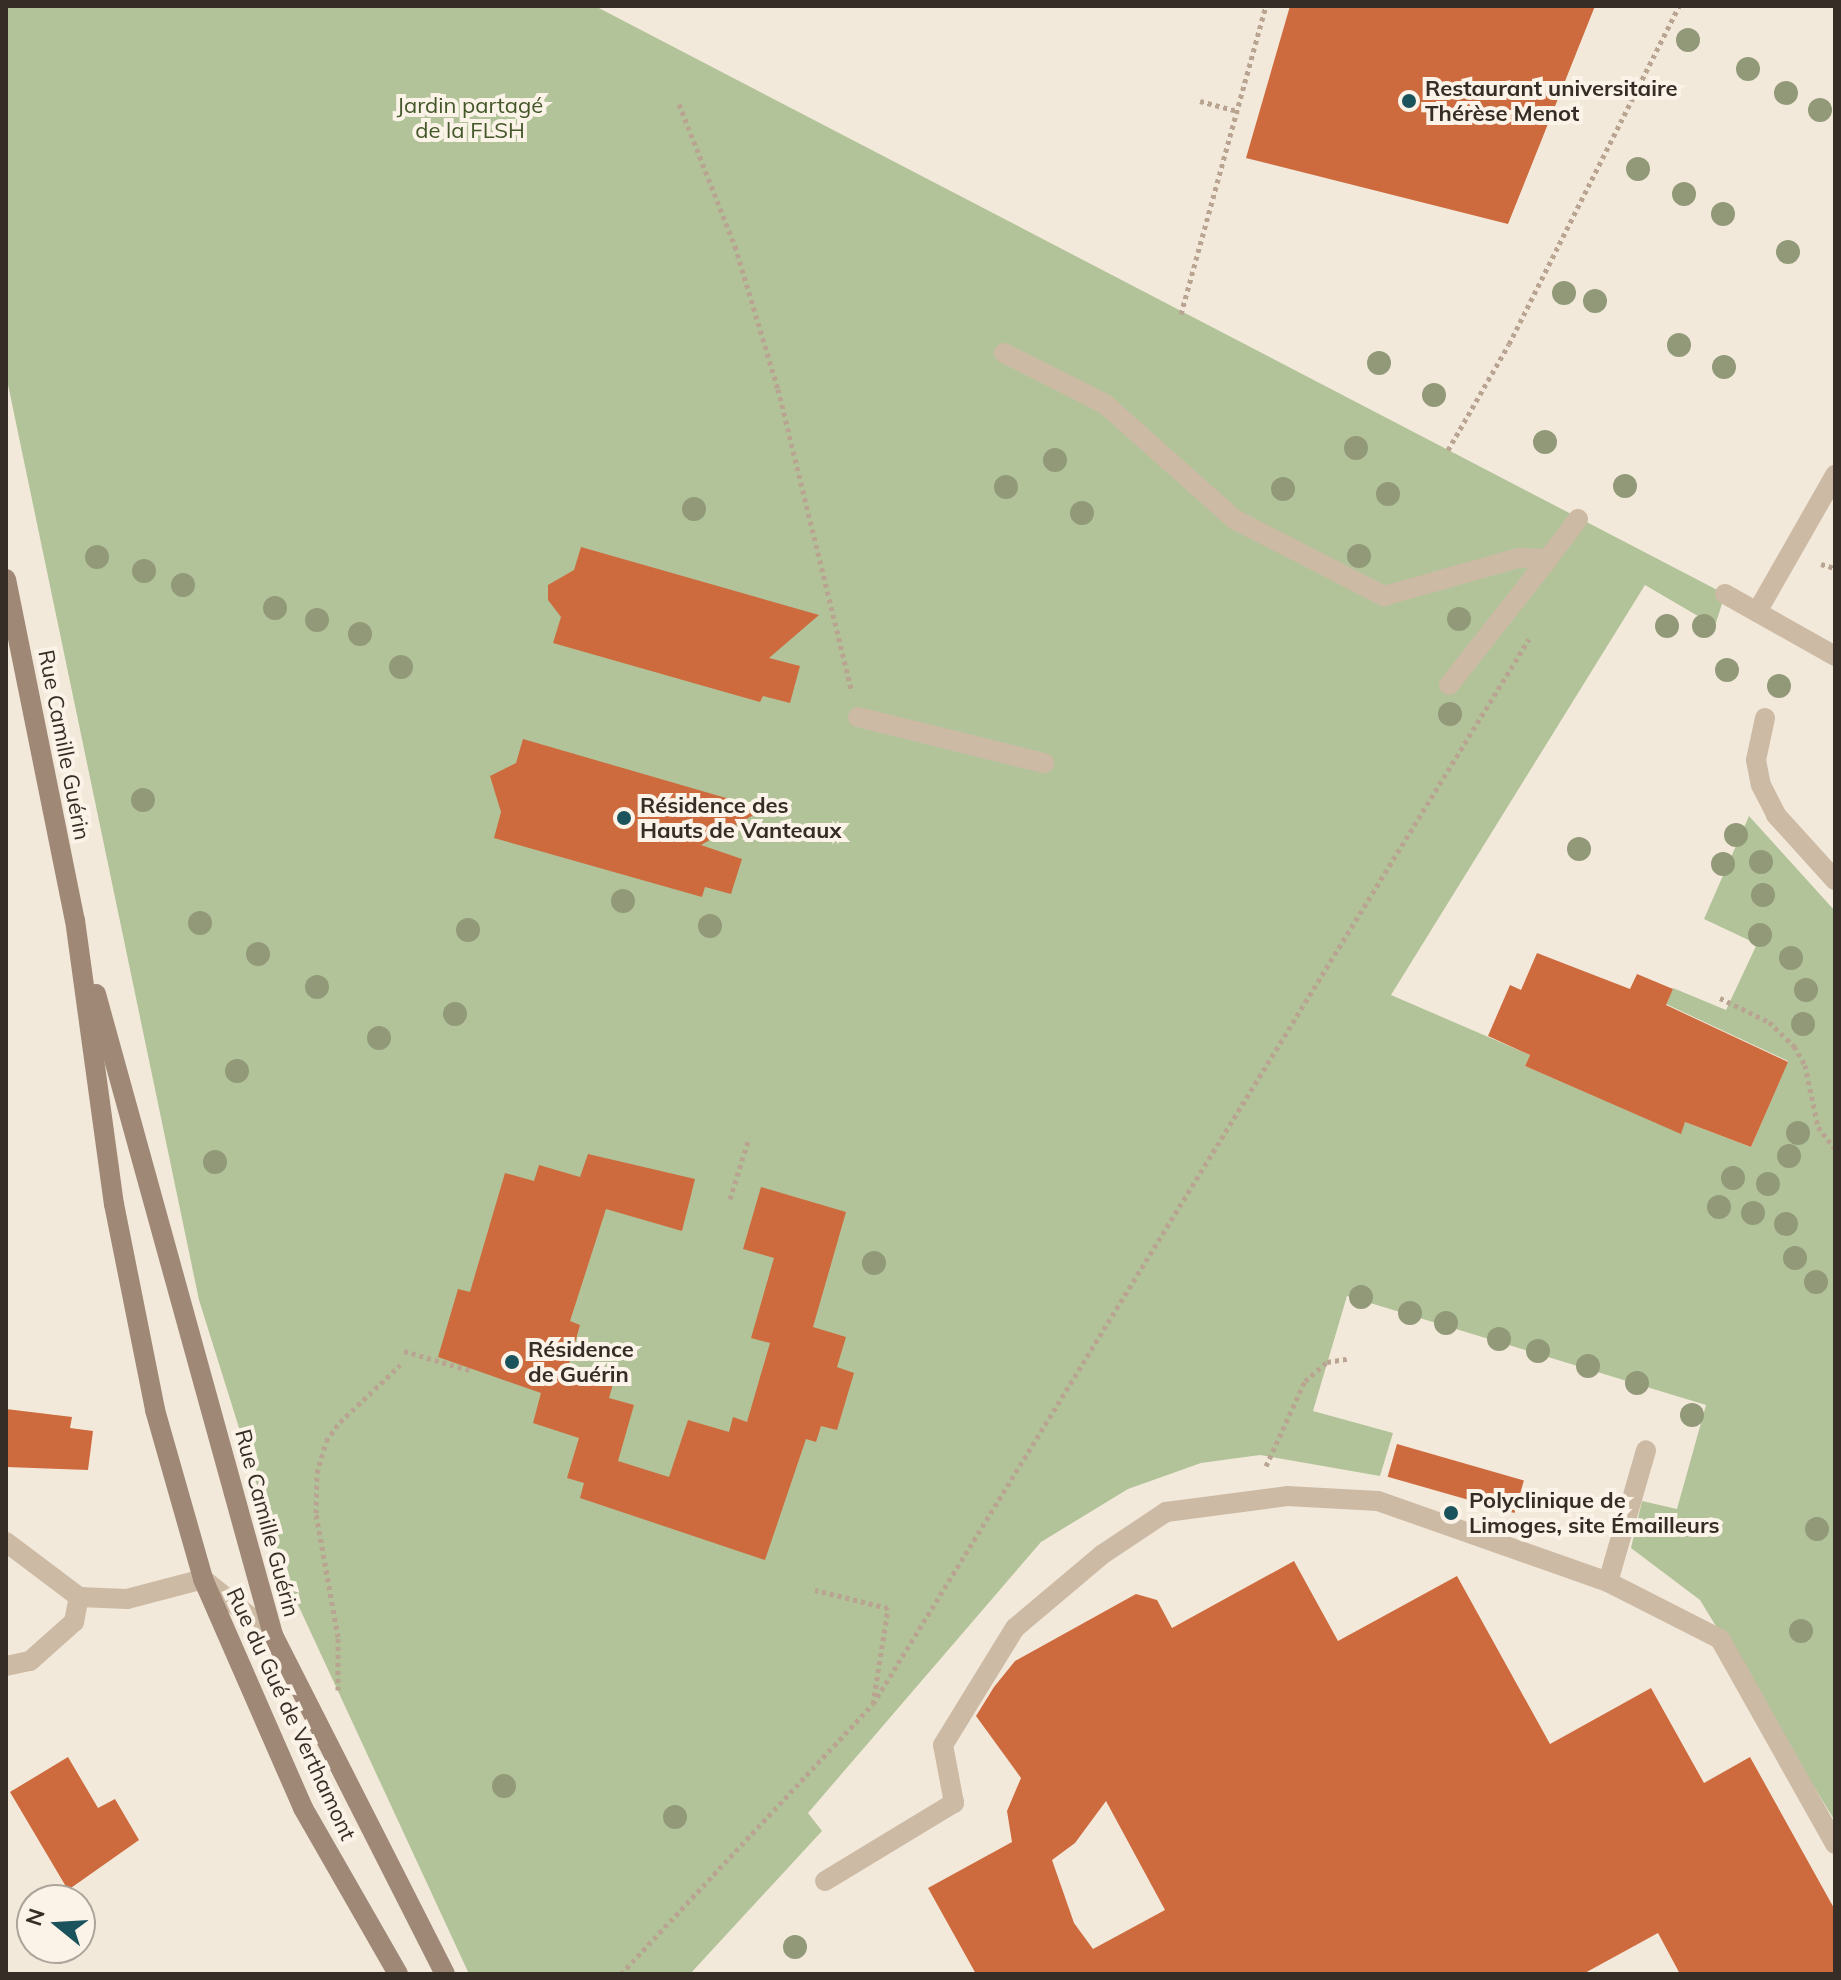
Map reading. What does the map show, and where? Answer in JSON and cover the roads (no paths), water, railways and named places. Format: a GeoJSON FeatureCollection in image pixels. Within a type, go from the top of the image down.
{"type":"FeatureCollection","features":[{"type":"Feature","properties":{"kind":"main road","name":"Rue Camille Guérin"},"geometry":{"type":"LineString","coordinates":[[6,579],[75,920],[114,1204],[155,1410],[203,1579]]}},
{"type":"Feature","properties":{"kind":"main road","name":"Rue Camille Guérin"},"geometry":{"type":"LineString","coordinates":[[75,920],[273,1635]]}},
{"type":"Feature","properties":{"kind":"main road","name":"Rue du Gué de Verthamont"},"geometry":{"type":"LineString","coordinates":[[203,1579],[303,1808],[398,1974]]}},
{"type":"Feature","properties":{"kind":"main road","name":"Rue du Gué de Verthamont"},"geometry":{"type":"LineString","coordinates":[[273,1635],[445,1974]]}},
{"type":"Feature","properties":{"kind":"street"},"geometry":{"type":"LineString","coordinates":[[1004,353],[1105,404],[1234,519],[1384,596],[1518,558],[1548,559]]}},
{"type":"Feature","properties":{"kind":"street"},"geometry":{"type":"LineString","coordinates":[[1757,612],[1835,475]]}},
{"type":"Feature","properties":{"kind":"street"},"geometry":{"type":"LineString","coordinates":[[1449,685],[1578,519]]}},
{"type":"Feature","properties":{"kind":"street"},"geometry":{"type":"LineString","coordinates":[[1725,594],[1835,656]]}},
{"type":"Feature","properties":{"kind":"street"},"geometry":{"type":"LineString","coordinates":[[858,717],[1044,763]]}},
{"type":"Feature","properties":{"kind":"street"},"geometry":{"type":"LineString","coordinates":[[1765,718],[1756,760],[1761,785],[1776,815],[1835,880]]}},
{"type":"Feature","properties":{"kind":"street"},"geometry":{"type":"LineString","coordinates":[[1608,1582],[1646,1450]]}},
{"type":"Feature","properties":{"kind":"street"},"geometry":{"type":"LineString","coordinates":[[825,1881],[954,1803],[943,1745],[1015,1628],[1103,1554],[1166,1512],[1253,1500],[1378,1501],[1608,1582],[1720,1639],[1835,1844]]}},
{"type":"Feature","properties":{"kind":"street"},"geometry":{"type":"LineString","coordinates":[[6,1542],[79,1597],[74,1622],[30,1661],[6,1666]]}},
{"type":"Feature","properties":{"kind":"street","name":"Rue du Gué de Verthamont"},"geometry":{"type":"LineString","coordinates":[[79,1597],[127,1599],[203,1579]]}},
{"type":"Feature","properties":{"kind":"street","name":"Rue Camille Guérin"},"geometry":{"type":"LineString","coordinates":[[203,1579],[273,1635]]}},
{"type":"Feature","properties":{"kind":"place","name":"Restaurant universitaire Thérèse Menot"},"geometry":{"type":"Point","coordinates":[1409,101]}},
{"type":"Feature","properties":{"kind":"place","name":"Résidence des Hauts de Vanteaux"},"geometry":{"type":"Point","coordinates":[624,818]}},
{"type":"Feature","properties":{"kind":"place","name":"Résidence de Guérin"},"geometry":{"type":"Point","coordinates":[512,1362]}},
{"type":"Feature","properties":{"kind":"place","name":"Polyclinique de Limoges, site Émailleurs"},"geometry":{"type":"Point","coordinates":[1451,1513]}},
{"type":"Feature","properties":{"kind":"park label","name":"Jardin partagé de la FLSH"},"geometry":{"type":"Point","coordinates":[470,118]}}]}
